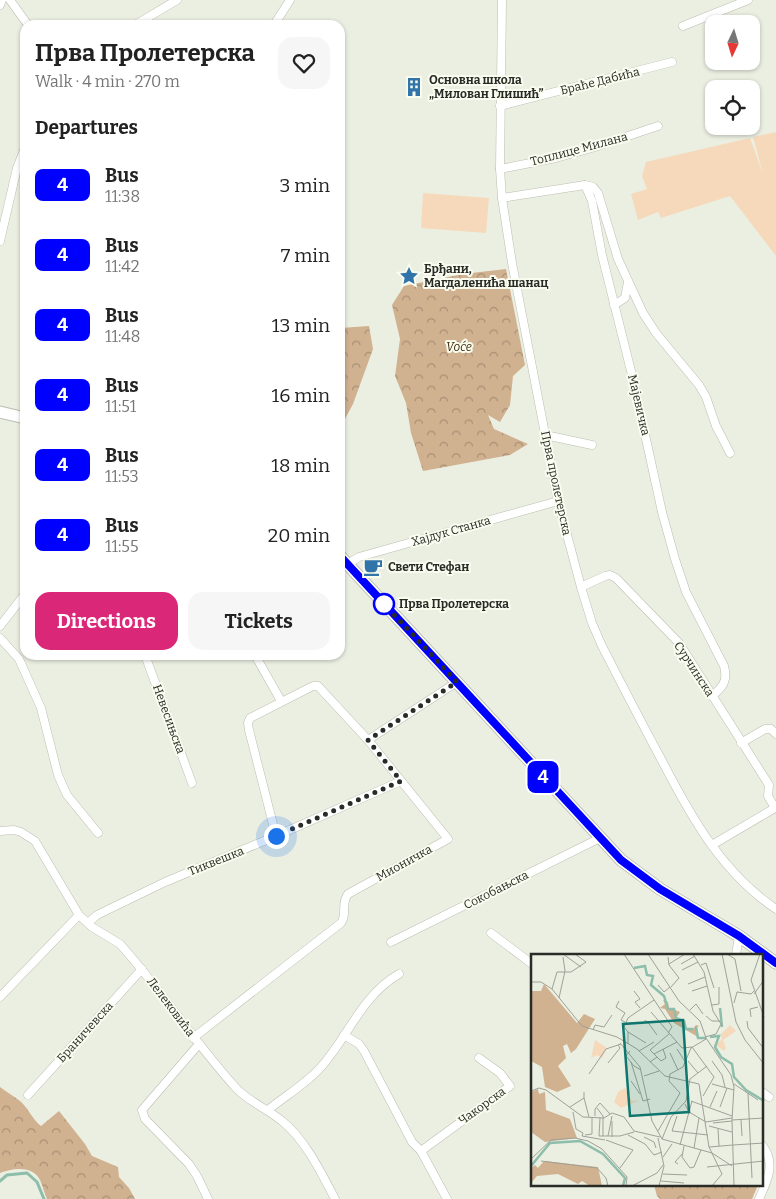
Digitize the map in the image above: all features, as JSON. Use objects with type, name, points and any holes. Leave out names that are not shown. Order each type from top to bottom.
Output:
[{"type":"street","points":[[0,5],[2,0]]},
{"type":"street","points":[[10,0],[24,20]]},
{"type":"street","points":[[143,20],[177,0]]},
{"type":"street","points":[[277,20],[290,0]]},
{"type":"street","name":"Прва пролетерска","points":[[502,0],[500,106],[502,198],[558,501],[581,587],[592,623],[602,646],[681,798],[712,845],[740,880],[762,900],[776,909]]},
{"type":"street","points":[[683,26],[748,0]]},
{"type":"street","name":"Браће Дабића","points":[[500,106],[672,62]]},
{"type":"street","name":"Топлице Милана","points":[[500,169],[580,151],[658,126]]},
{"type":"street","points":[[0,241],[20,172]]},
{"type":"street","points":[[502,198],[585,185],[593,187],[598,193],[609,231],[628,282],[643,313],[656,333],[702,391],[716,426],[730,453]]},
{"type":"street","name":"Мајевичка","points":[[585,185],[592,201],[614,305],[632,375],[662,512],[675,559],[686,592],[726,672],[725,683],[712,696]]},
{"type":"street","points":[[614,305],[625,298],[628,282]]},
{"type":"street","points":[[0,412],[20,417]]},
{"type":"street","points":[[545,435],[592,445]]},
{"type":"street","name":"Хајдук Станка","points":[[345,560],[558,501]]},
{"type":"street","points":[[345,562],[621,860],[640,875],[739,936],[764,954]]},
{"type":"street","name":"Сурчинска","points":[[581,587],[606,576],[610,575],[616,578],[679,643],[769,785],[768,796],[775,808],[712,845]]},
{"type":"street","points":[[0,626],[20,600]]},
{"type":"street","points":[[0,638],[19,659],[41,708],[58,775],[67,795],[98,833]]},
{"type":"street","name":"Невесињска","points":[[147,660],[192,783]]},
{"type":"street","points":[[258,660],[281,701],[250,718],[248,723],[276,836]]},
{"type":"street","points":[[368,740],[457,682]]},
{"type":"street","name":"Мионичка","points":[[208,1199],[193,1170],[145,1119],[142,1110],[196,1041],[341,922],[344,914],[343,904],[348,894],[448,839],[368,740],[318,686],[313,686],[281,701]]},
{"type":"street","points":[[741,743],[765,729],[771,729],[776,734]]},
{"type":"street","name":"Тиквешка","points":[[88,923],[97,915],[165,882],[401,781]]},
{"type":"street","name":"Лелековића","points":[[0,831],[14,830],[21,832],[34,841],[79,915],[120,944],[196,1041],[238,1089],[283,1121],[296,1134],[335,1199]]},
{"type":"street","name":"Сокобањска","points":[[392,942],[600,838]]},
{"type":"street","points":[[0,997],[79,915]]},
{"type":"street","points":[[491,933],[531,963]]},
{"type":"street","points":[[736,954],[739,936]]},
{"type":"street","points":[[764,954],[776,963]]},
{"type":"street","name":"Браничевска","points":[[28,1095],[142,970]]},
{"type":"street","points":[[268,1110],[311,1077],[322,1066],[379,988],[399,974]]},
{"type":"street","points":[[344,1035],[359,1044],[364,1051],[412,1142],[421,1151],[447,1199]]},
{"type":"street","name":"Чакорска","points":[[421,1151],[510,1086],[500,1073],[479,1058]]},
{"type":"street","points":[[764,1147],[770,1153],[771,1168],[764,1185]]},
{"type":"street","points":[[758,1199],[763,1186]]},
{"type":"shaded area","points":[[776,132],[776,256],[730,196],[661,218],[658,212],[638,220],[631,194],[647,189],[642,176],[646,162],[750,138],[763,174],[753,137]]},
{"type":"shaded area","points":[[423,193],[489,198],[486,233],[421,228]]},
{"type":"green space","name":"Voće","points":[[506,269],[525,365],[513,376],[510,405],[500,422],[488,415],[494,429],[528,444],[510,455],[423,471],[411,433],[406,403],[395,376],[400,339],[392,305],[404,286],[463,274]]},
{"type":"green space","points":[[369,326],[373,349],[353,404],[345,419],[345,328]]},
{"type":"green space","points":[[0,1087],[20,1101],[41,1126],[59,1111],[92,1156],[118,1167],[119,1177],[129,1188],[135,1199],[47,1199],[40,1180],[32,1172],[16,1169],[0,1173]]},
{"type":"green space","points":[[654,1186],[758,1186],[752,1199],[660,1199],[657,1196]]},
{"type":"waterway","points":[[0,1181],[7,1175],[27,1173],[37,1182],[44,1199]]},
{"type":"bus line","name":"4","points":[[345,563],[625,864],[660,889],[739,936],[776,963]]},
{"type":"place","name":"Основна школа „Милован Глишић”","points":[[414,87]]},
{"type":"place","name":"Брђани, Магдаленића шанац","points":[[409,276]]},
{"type":"place","name":"Свети Стефан","points":[[373,567]]},
{"type":"place","name":"Прва Пролетерска","points":[[384,604]]},
{"type":"route","points":[[276,836],[401,781],[368,740],[457,682],[384,604]]}]
